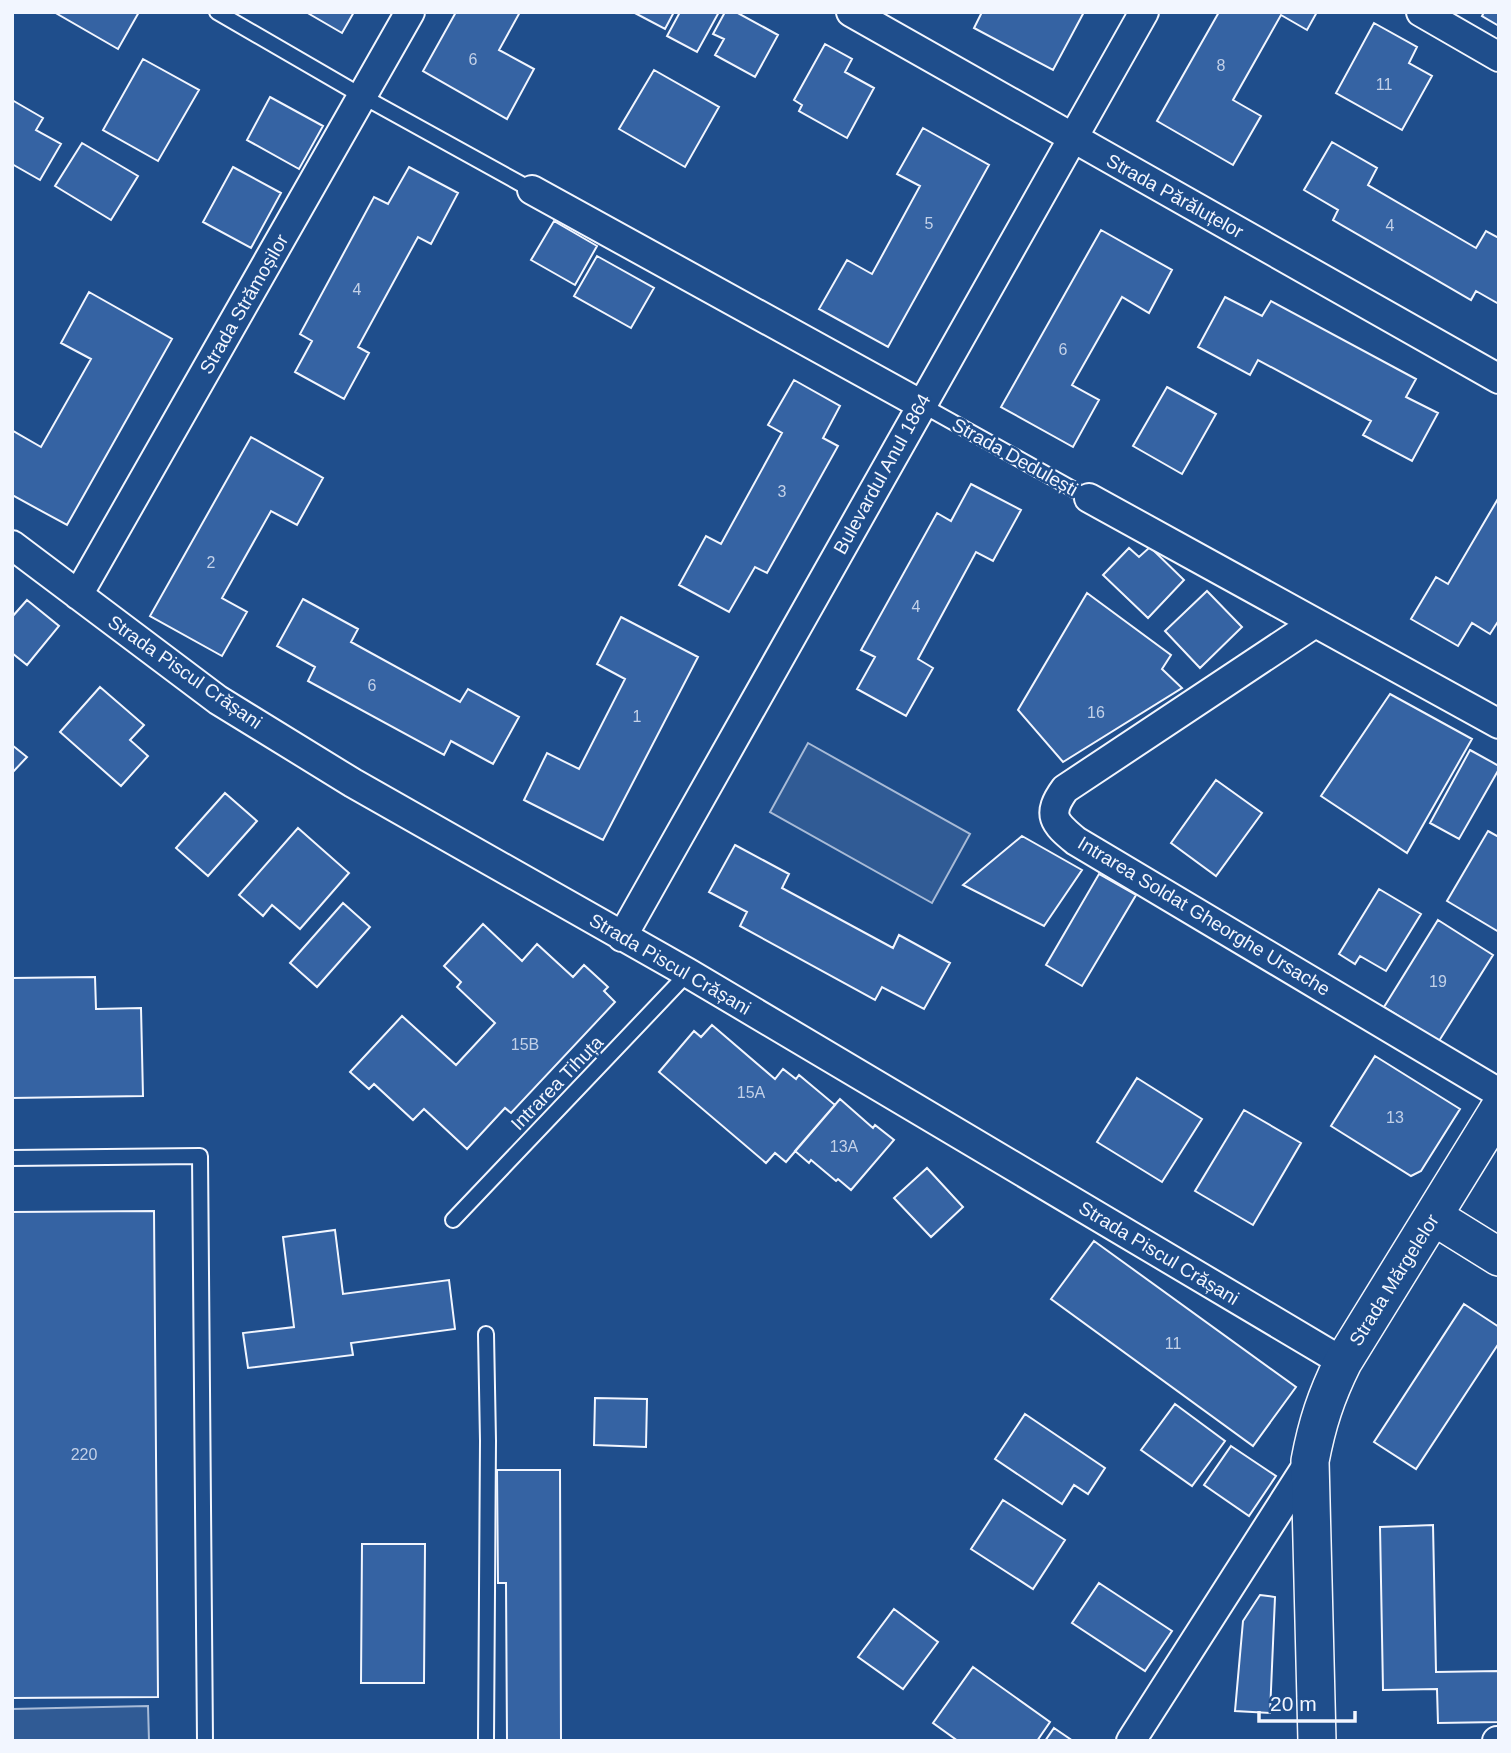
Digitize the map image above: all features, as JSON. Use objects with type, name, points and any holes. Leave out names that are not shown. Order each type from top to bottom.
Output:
[{"type":"street","name":"Strada Strămoșilor","points":[[78,595],[410,12]]},
{"type":"street","name":"Strada Părăluțelor","points":[[851,12],[1499,379]]},
{"type":"street","name":"Bulevardul Anul 1864","points":[[622,937],[1144,12]]},
{"type":"street","points":[[1422,12],[1499,57]]},
{"type":"street","name":"Strada Dedulești","points":[[532,190],[922,405]]},
{"type":"street","name":"Strada Dedulești","points":[[1089,498],[1315,623],[1497,719]]},
{"type":"street","name":"Strada Piscul Crășani","points":[[12,545],[218,700],[365,790],[688,973],[1343,1363]]},
{"type":"street","name":"Intrarea Soldat Gheorghe Ursache","points":[[1315,623],[1065,789],[1055,802],[1054,814],[1058,826],[1076,841],[1499,1093]]},
{"type":"street","name":"Strada Mărgelelor","points":[[1317,1741],[1310,1461],[1317,1424],[1326,1396],[1343,1363],[1499,1109]]},
{"type":"street","points":[[1433,1216],[1499,1257]]},
{"type":"street","name":"Strada Mărgelelor","points":[[1131,1741],[1310,1461]]},
{"type":"lane","points":[[216,12],[532,190]]},
{"type":"lane","name":"Strada Dedulești","points":[[922,405],[1089,498]]},
{"type":"lane","name":"Intrarea Tihuța","points":[[453,1220],[688,973]]},
{"type":"lane","points":[[12,1158],[200,1156],[205,1741]]},
{"type":"lane","points":[[486,1334],[486,1741]]},
{"type":"shaded area","points":[[808,743],[970,834],[932,903],[770,812]]},
{"type":"shaded area","points":[[148,1706],[149,1741],[12,1741],[12,1709]]},
{"type":"building","points":[[54,12],[139,12],[118,49]]},
{"type":"building","points":[[306,12],[354,12],[342,33]]},
{"type":"building","points":[[456,12],[520,12],[499,50],[534,69],[507,119],[423,71]]},
{"type":"building","points":[[633,12],[674,12],[665,29]]},
{"type":"building","points":[[680,12],[719,12],[697,52],[667,36]]},
{"type":"building","points":[[725,12],[736,12],[778,35],[755,77],[715,55],[724,39],[713,34]]},
{"type":"building","points":[[982,12],[1084,12],[1053,70],[974,28]]},
{"type":"building","points":[[1219,12],[1317,12],[1307,30],[1281,15],[1233,100],[1261,116],[1233,165],[1157,121]]},
{"type":"building","points":[[1484,12],[1499,12],[1499,26],[1482,16]]},
{"type":"building","points":[[1374,23],[1417,47],[1409,63],[1432,76],[1402,130],[1336,93]]},
{"type":"building","points":[[825,44],[852,59],[845,72],[874,88],[847,138],[799,111],[802,105],[794,100]]},
{"type":"building","points":[[143,59],[199,90],[158,161],[103,130]]},
{"type":"building","points":[[654,70],[719,107],[685,167],[619,129]]},
{"type":"building","points":[[270,97],[323,126],[299,169],[247,140]]},
{"type":"building","points":[[12,100],[43,118],[36,130],[61,144],[40,180],[12,164]]},
{"type":"building","points":[[923,128],[989,165],[888,347],[819,309],[847,260],[872,274],[920,186],[897,174]]},
{"type":"building","points":[[1332,142],[1377,168],[1368,185],[1476,248],[1486,231],[1499,238],[1499,304],[1476,291],[1471,300],[1333,220],[1338,210],[1304,190]]},
{"type":"building","points":[[82,143],[138,176],[111,220],[55,186]]},
{"type":"building","points":[[233,167],[281,193],[251,248],[203,222]]},
{"type":"building","points":[[409,167],[458,193],[431,244],[418,237],[358,347],[369,353],[344,399],[295,372],[312,341],[300,334],[374,197],[388,204]]},
{"type":"building","points":[[554,221],[597,246],[575,285],[531,260]]},
{"type":"building","points":[[1101,230],[1172,270],[1149,313],[1122,297],[1072,385],[1099,400],[1073,447],[1001,407]]},
{"type":"building","points":[[597,256],[654,288],[631,328],[574,296]]},
{"type":"building","points":[[89,292],[172,339],[67,525],[12,495],[12,433],[13,431],[41,447],[91,359],[61,343]]},
{"type":"building","points":[[1225,297],[1262,316],[1271,301],[1416,379],[1406,397],[1438,413],[1412,461],[1363,435],[1371,421],[1258,360],[1250,375],[1198,347]]},
{"type":"building","points":[[794,380],[840,406],[823,438],[838,446],[767,573],[755,567],[729,612],[679,585],[706,536],[721,544],[782,433],[768,425]]},
{"type":"building","points":[[1167,387],[1216,414],[1182,474],[1133,446]]},
{"type":"building","points":[[251,437],[323,478],[297,525],[271,511],[222,598],[247,612],[222,656],[150,616]]},
{"type":"building","points":[[971,484],[1021,510],[993,561],[976,552],[918,659],[933,668],[906,716],[857,689],[875,657],[861,650],[937,513],[951,521]]},
{"type":"building","points":[[1499,497],[1499,620],[1490,634],[1472,623],[1458,646],[1411,619],[1436,577],[1448,584]]},
{"type":"building","points":[[1150,547],[1184,580],[1148,618],[1103,575],[1129,548],[1139,557]]},
{"type":"building","points":[[1207,591],[1242,627],[1200,668],[1165,631]]},
{"type":"building","points":[[1087,593],[1171,655],[1162,669],[1182,688],[1063,762],[1018,710]]},
{"type":"building","points":[[303,599],[358,629],[351,642],[460,702],[468,689],[519,717],[493,764],[451,741],[444,755],[308,681],[315,667],[277,646]]},
{"type":"building","points":[[27,600],[59,626],[27,665],[12,653],[12,617]]},
{"type":"building","points":[[621,617],[698,657],[603,840],[524,800],[547,753],[579,769],[625,679],[597,664]]},
{"type":"building","points":[[100,687],[144,725],[130,740],[148,756],[121,786],[60,732]]},
{"type":"building","points":[[1390,694],[1472,739],[1407,853],[1321,796]]},
{"type":"building","points":[[12,745],[27,757],[12,773]]},
{"type":"building","points":[[1470,750],[1499,766],[1499,769],[1459,839],[1430,823]]},
{"type":"building","points":[[1216,780],[1262,813],[1216,876],[1171,843]]},
{"type":"building","points":[[225,793],[257,821],[208,876],[176,848]]},
{"type":"building","points":[[298,828],[349,873],[300,929],[272,905],[263,916],[239,895]]},
{"type":"building","points":[[1488,831],[1499,837],[1499,932],[1447,901]]},
{"type":"building","points":[[1022,836],[1082,870],[1044,926],[963,885]]},
{"type":"building","points":[[735,845],[789,874],[782,888],[893,948],[899,935],[950,963],[924,1009],[882,987],[875,1000],[740,926],[747,912],[709,892]]},
{"type":"building","points":[[1099,874],[1136,895],[1082,986],[1046,965]]},
{"type":"building","points":[[1379,889],[1421,914],[1386,971],[1360,956],[1355,964],[1339,954]]},
{"type":"building","points":[[343,903],[370,927],[317,987],[290,963]]},
{"type":"building","points":[[1438,920],[1493,955],[1439,1041],[1384,1007]]},
{"type":"building","points":[[483,924],[522,961],[537,944],[573,977],[584,965],[608,987],[604,991],[615,1002],[511,1113],[505,1108],[467,1149],[424,1109],[413,1120],[374,1084],[369,1089],[350,1072],[402,1016],[456,1065],[495,1023],[457,987],[461,982],[444,966]]},
{"type":"building","points":[[95,977],[96,1009],[141,1008],[143,1096],[12,1098],[12,978]]},
{"type":"building","points":[[712,1025],[775,1079],[783,1069],[796,1079],[799,1075],[835,1105],[786,1162],[775,1153],[766,1163],[659,1072],[694,1031],[701,1037]]},
{"type":"building","points":[[1375,1056],[1460,1109],[1421,1171],[1411,1176],[1331,1126]]},
{"type":"building","points":[[1137,1078],[1202,1119],[1162,1182],[1097,1142]]},
{"type":"building","points":[[840,1099],[873,1128],[875,1125],[894,1140],[851,1190],[795,1151]]},
{"type":"building","points":[[1244,1110],[1301,1143],[1253,1225],[1195,1191]]},
{"type":"building","points":[[927,1168],[963,1207],[931,1237],[894,1198]]},
{"type":"building","points":[[154,1211],[158,1697],[12,1698],[12,1212]]},
{"type":"building","points":[[335,1230],[343,1294],[449,1280],[455,1329],[351,1343],[353,1355],[248,1368],[243,1333],[294,1327],[283,1237]]},
{"type":"building","points":[[1094,1241],[1296,1387],[1253,1446],[1051,1299]]},
{"type":"building","points":[[1464,1304],[1499,1327],[1499,1343],[1416,1469],[1374,1442]]},
{"type":"building","points":[[595,1398],[647,1399],[646,1447],[594,1445]]},
{"type":"building","points":[[1175,1404],[1225,1441],[1192,1486],[1141,1450]]},
{"type":"building","points":[[1025,1414],[1105,1468],[1088,1494],[1074,1485],[1062,1504],[995,1459]]},
{"type":"building","points":[[1231,1446],[1276,1476],[1249,1516],[1204,1485]]},
{"type":"building","points":[[497,1470],[560,1470],[561,1741],[507,1741],[506,1583],[498,1583]]},
{"type":"building","points":[[1003,1500],[1065,1540],[1033,1589],[971,1549]]},
{"type":"building","points":[[1433,1525],[1436,1672],[1499,1671],[1499,1722],[1438,1723],[1437,1689],[1383,1690],[1380,1527]]},
{"type":"building","points":[[362,1544],[425,1544],[424,1683],[361,1683]]},
{"type":"building","points":[[1099,1583],[1172,1631],[1145,1671],[1072,1623]]},
{"type":"building","points":[[1260,1595],[1275,1597],[1270,1713],[1235,1711],[1243,1621]]},
{"type":"building","points":[[894,1609],[938,1642],[903,1689],[858,1657]]},
{"type":"building","points":[[973,1667],[1050,1722],[1037,1741],[958,1741],[933,1723]]},
{"type":"building","points":[[1054,1728],[1073,1741],[1045,1741]]}]
